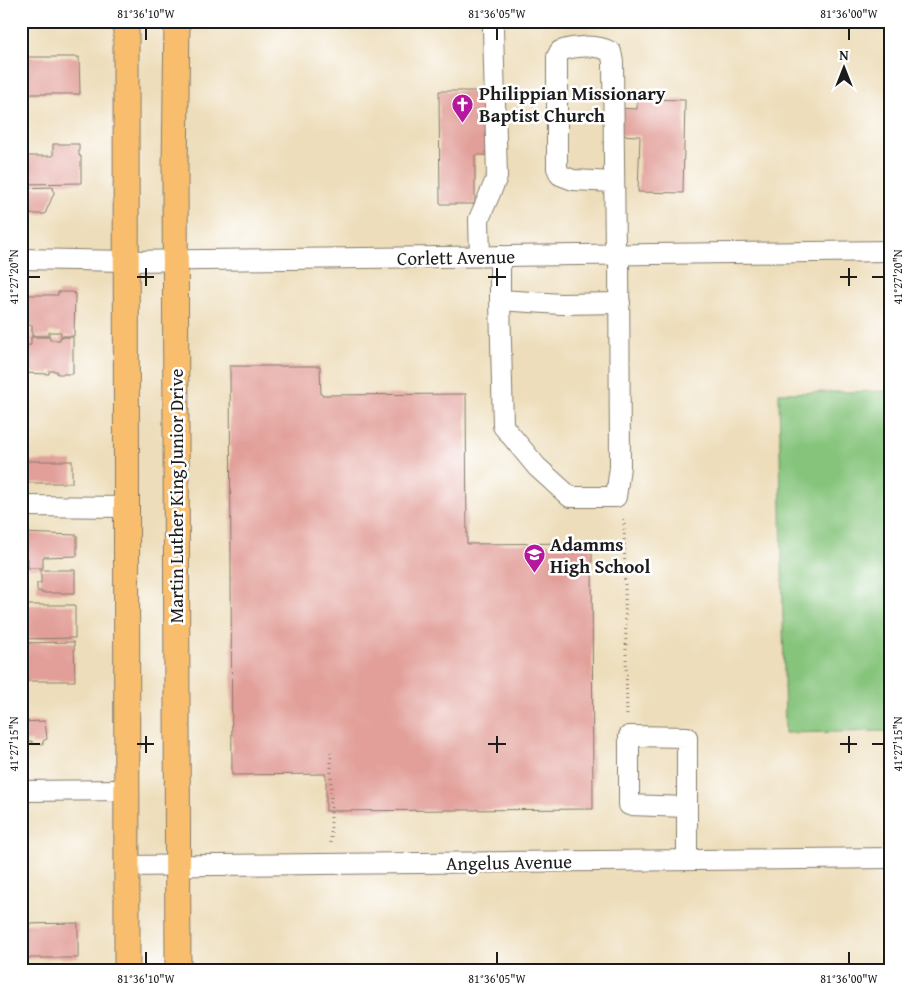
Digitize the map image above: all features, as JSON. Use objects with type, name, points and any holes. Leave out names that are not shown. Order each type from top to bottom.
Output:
[{"type":"main road","points":[[126,21],[127,971]]},
{"type":"main road","name":"Martin Luther King Junior Drive","points":[[176,21],[175,260],[178,971]]},
{"type":"street","points":[[480,256],[479,219],[497,177],[493,28]]},
{"type":"street","points":[[500,256],[503,426],[537,467],[570,497],[616,497],[620,467],[620,303],[614,182],[613,62],[611,52],[602,47],[568,48],[560,51],[557,57],[557,168],[560,175],[573,180],[614,182]]},
{"type":"street","name":"Corlett Avenue","points":[[21,259],[127,261],[891,251]]},
{"type":"street","points":[[500,300],[561,304],[620,303]]},
{"type":"street","points":[[21,506],[127,507]]},
{"type":"street","points":[[688,807],[629,805],[629,736],[688,737],[688,807],[688,860]]},
{"type":"street","points":[[21,791],[127,790]]},
{"type":"street","name":"Angelus Avenue","points":[[127,866],[891,858]]},
{"type":"path","points":[[624,519],[627,718]]},
{"type":"path","points":[[331,752],[331,844]]},
{"type":"green space","points":[[891,391],[891,731],[785,733],[779,393]]},
{"type":"building","points":[[21,57],[79,57],[80,94],[21,94]]},
{"type":"building","name":"Philippian Missionary Baptist Church","points":[[439,91],[486,91],[486,155],[475,155],[475,204],[440,204]]},
{"type":"building","points":[[637,99],[685,100],[683,193],[638,192],[640,136],[615,135],[616,108],[637,109]]},
{"type":"building","points":[[53,144],[79,144],[81,183],[23,184],[21,182],[22,156],[53,156]]},
{"type":"building","points":[[53,187],[54,193],[45,214],[21,214],[21,188]]},
{"type":"building","points":[[58,292],[73,292],[75,294],[74,336],[61,336],[61,332],[49,332],[49,336],[32,336],[32,325],[21,325],[21,295],[58,295]]},
{"type":"building","points":[[31,337],[50,337],[50,340],[60,340],[60,337],[73,337],[73,374],[57,374],[57,371],[49,371],[49,374],[21,373],[21,346],[31,345]]},
{"type":"building","points":[[230,366],[320,366],[321,395],[466,394],[467,544],[592,543],[593,809],[326,811],[326,774],[232,775]]},
{"type":"building","points":[[21,461],[72,461],[72,483],[21,483]]},
{"type":"building","points":[[21,533],[77,535],[77,556],[43,557],[43,568],[28,568],[28,558],[21,558]]},
{"type":"building","points":[[41,570],[75,570],[75,593],[41,593],[41,591],[37,591],[37,583],[41,583]]},
{"type":"building","points":[[21,605],[75,605],[75,638],[21,639]]},
{"type":"building","points":[[74,642],[75,681],[24,681],[24,674],[21,674],[21,643]]},
{"type":"building","points":[[45,721],[47,739],[43,741],[43,744],[32,744],[32,741],[21,742],[21,722]]},
{"type":"building","points":[[78,923],[78,958],[21,958],[21,924]]},
{"type":"place","name":"Philippian Missionary Baptist Church","points":[[463,123]]},
{"type":"place","name":"Adamms High School","points":[[534,574]]}]
